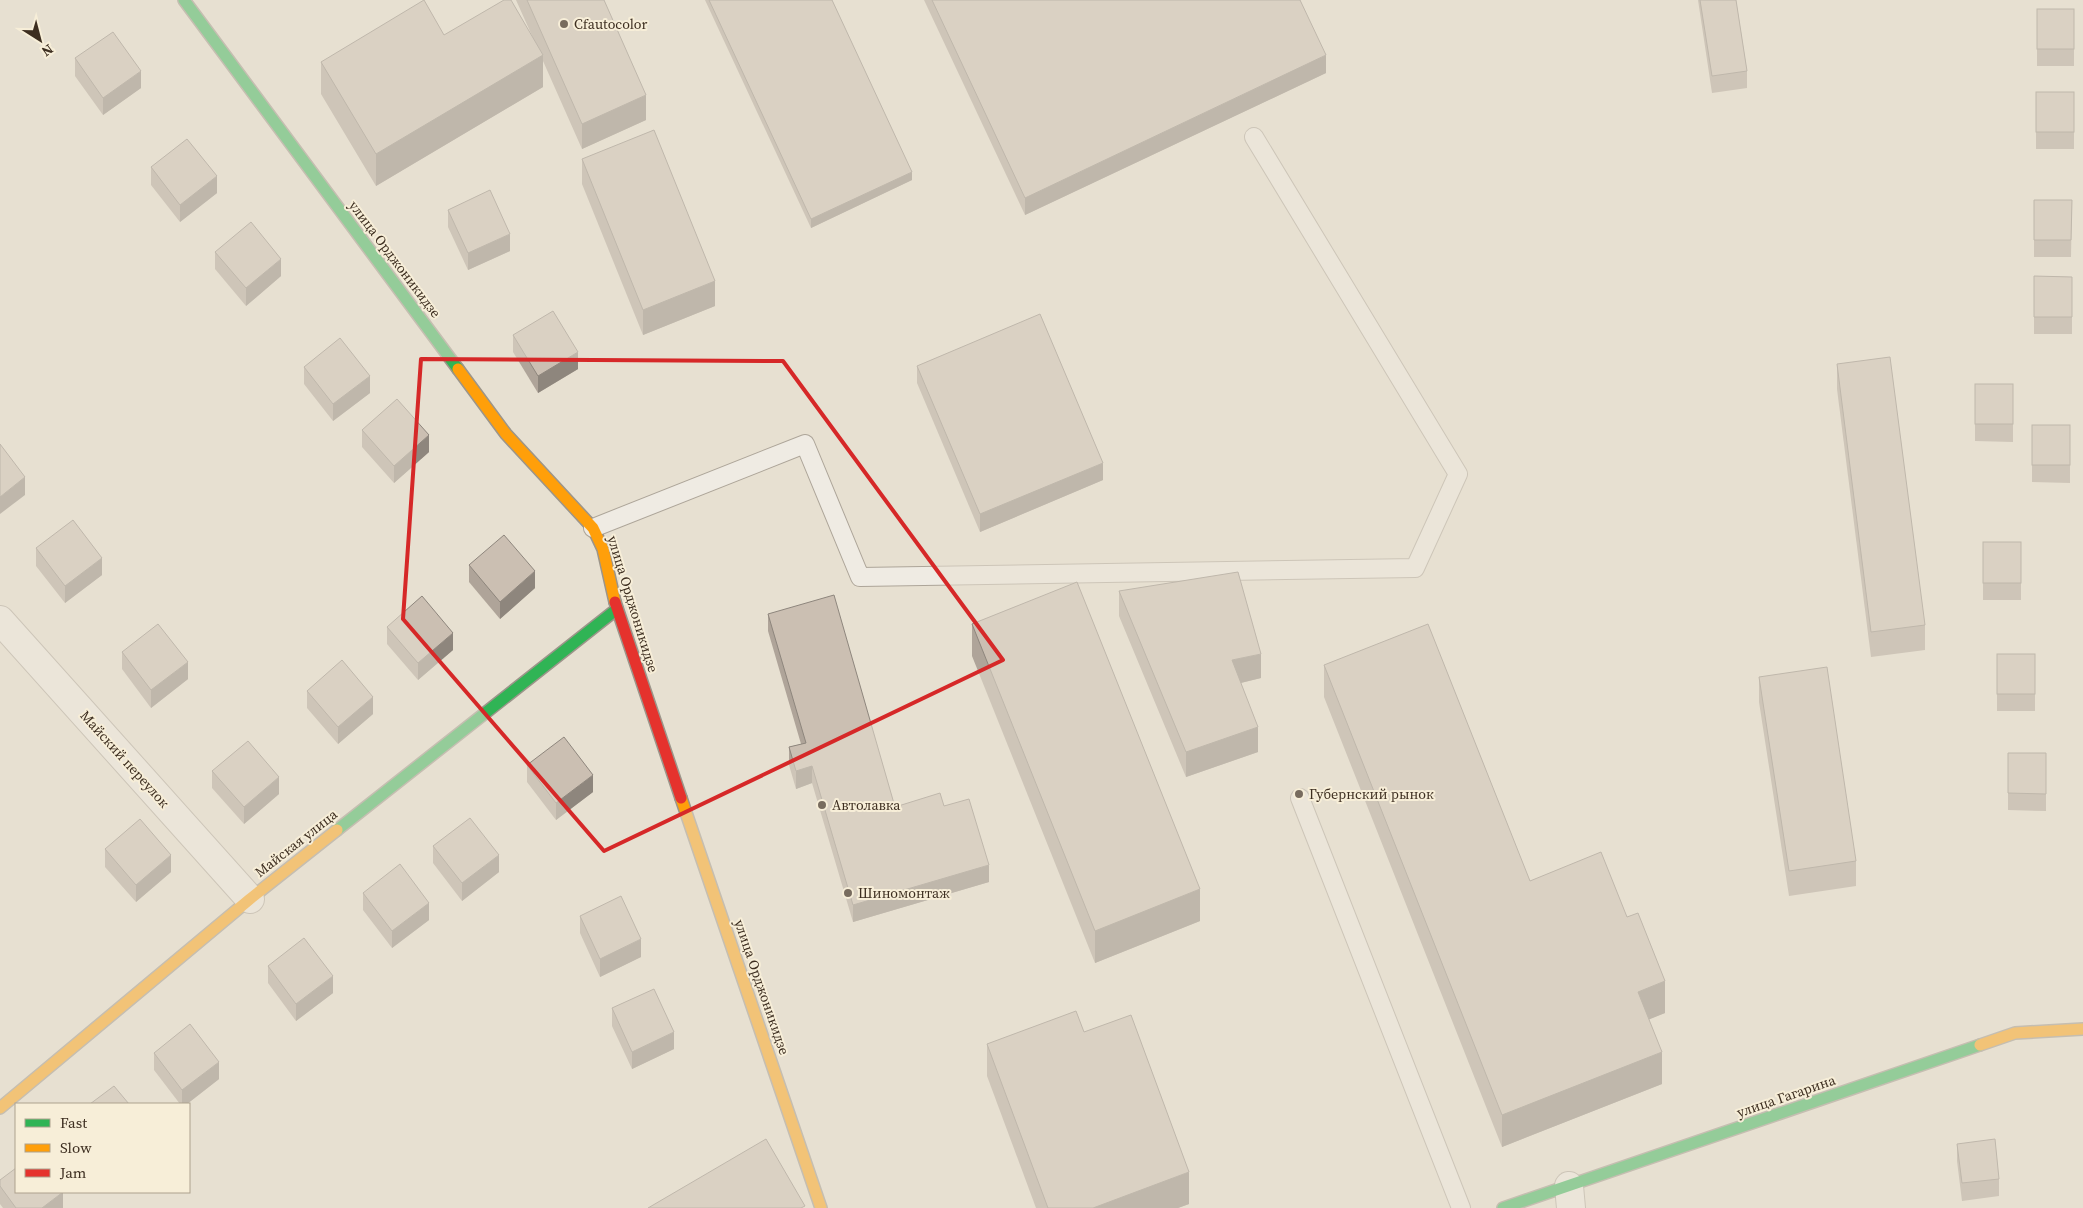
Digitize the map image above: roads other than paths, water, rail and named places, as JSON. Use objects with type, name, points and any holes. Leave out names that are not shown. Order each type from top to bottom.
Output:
[{"type":"street","name":"улица Орджоникидзе","points":[[184,0],[506,434],[593,528],[604,549],[617,609],[821,1208]]},
{"type":"street","name":"Майская улица","points":[[0,1108],[250,899],[617,609]]},
{"type":"street","name":"Майский переулок","points":[[0,620],[250,899]]},
{"type":"street","name":"улица Гагарина","points":[[1503,1208],[1570,1197],[2014,1033],[2083,1029]]},
{"type":"lane","points":[[593,528],[805,444],[860,576],[1415,568],[1458,474],[1254,137]]},
{"type":"lane","points":[[1300,798],[1461,1208]]},
{"type":"place","name":"Cfautocolor","points":[[564,24]]},
{"type":"place","name":"Губернский рынок","points":[[1299,794]]},
{"type":"place","name":"Автолавка","points":[[822,805]]},
{"type":"place","name":"Шиномонтаж","points":[[848,893]]}]
